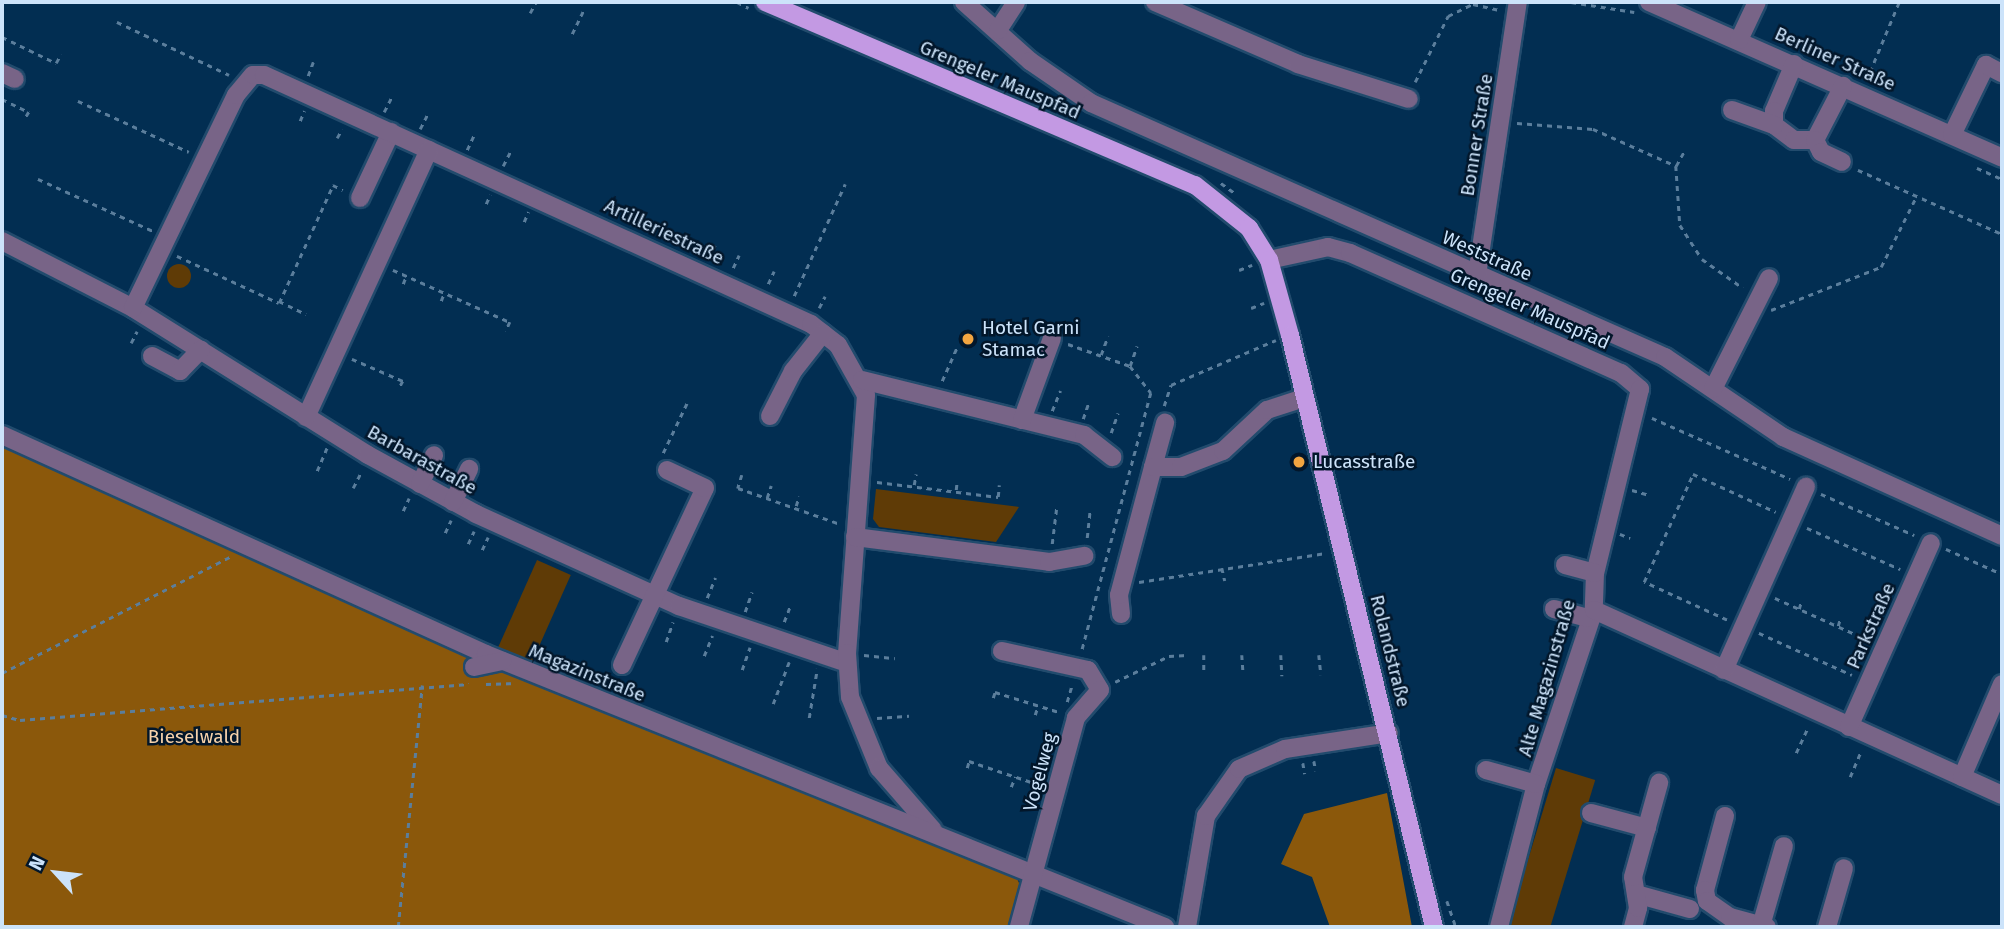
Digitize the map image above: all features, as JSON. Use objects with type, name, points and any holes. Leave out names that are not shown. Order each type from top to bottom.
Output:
[{"type":"main road","name":"Grengeler Mauspfad","points":[[761,6],[1219,198]]},
{"type":"main road","name":"Rolandstraße","points":[[1219,198],[1249,228],[1282,339],[1305,398],[1436,923]]},
{"type":"street","name":"Weststraße","points":[[964,2],[1060,86],[1091,103],[1665,357],[1783,437],[2002,536]]},
{"type":"street","points":[[998,30],[1016,2]]},
{"type":"street","points":[[1155,2],[1298,64],[1409,99]]},
{"type":"street","name":"Berliner Straße","points":[[1649,2],[1861,93],[2002,158]]},
{"type":"street","points":[[1739,40],[1757,2]]},
{"type":"street","name":"Bonner Straße","points":[[1477,275],[1500,122],[1512,7]]},
{"type":"street","points":[[1774,124],[1794,64]]},
{"type":"street","points":[[1952,135],[1986,65],[2002,73]]},
{"type":"street","name":"Artilleriestraße","points":[[244,83],[253,75],[275,78],[787,312],[823,333],[862,380]]},
{"type":"street","points":[[133,308],[244,83]]},
{"type":"street","points":[[1815,140],[1843,86]]},
{"type":"street","points":[[1732,110],[1774,124],[1794,140],[1815,140]]},
{"type":"street","points":[[360,198],[391,132]]},
{"type":"street","points":[[1815,140],[1821,152],[1842,162]]},
{"type":"street","points":[[306,417],[429,150]]},
{"type":"street","name":"Barbarastraße","points":[[2,240],[133,308],[334,434],[453,502],[679,606],[794,648],[847,658]]},
{"type":"street","name":"Grengeler Mauspfad","points":[[1262,265],[1328,247],[1350,253],[1621,373],[1633,380],[1641,399]]},
{"type":"street","points":[[1713,389],[1769,278]]},
{"type":"street","points":[[770,415],[793,370],[823,333]]},
{"type":"street","points":[[1022,420],[1052,338]]},
{"type":"street","points":[[152,356],[180,370],[201,349]]},
{"type":"street","points":[[933,830],[880,768],[856,720],[847,658],[861,480],[862,380],[933,400],[1084,435],[1108,453]]},
{"type":"street","points":[[1158,468],[1223,452],[1267,410],[1305,398]]},
{"type":"street","name":"Alte Magazinstraße","points":[[1499,927],[1536,784],[1591,614],[1595,573],[1641,399]]},
{"type":"street","points":[[1121,614],[1122,580],[1158,468],[1165,424]]},
{"type":"street","name":"Magazinstraße","points":[[2,435],[502,661],[933,830],[1165,927]]},
{"type":"street","points":[[420,484],[434,455]]},
{"type":"street","points":[[453,502],[469,469]]},
{"type":"street","points":[[622,664],[705,488],[667,470]]},
{"type":"street","points":[[1724,670],[1806,487]]},
{"type":"street","points":[[855,533],[1049,562],[1084,556]]},
{"type":"street","name":"Parkstraße","points":[[1849,727],[1931,543]]},
{"type":"street","points":[[1565,565],[1595,573]]},
{"type":"street","points":[[1554,609],[1591,614],[1724,670],[2002,795]]},
{"type":"street","points":[[1002,651],[1088,670],[1100,690]]},
{"type":"street","points":[[474,667],[502,661]]},
{"type":"street","points":[[1962,777],[2002,684]]},
{"type":"street","name":"Vogelweg","points":[[1019,927],[1076,718],[1100,690]]},
{"type":"street","points":[[1187,927],[1206,816],[1239,769],[1285,749],[1389,733]]},
{"type":"street","points":[[1486,770],[1536,784]]},
{"type":"street","points":[[1633,927],[1636,894],[1633,877],[1659,783]]},
{"type":"street","points":[[1591,813],[1647,828]]},
{"type":"street","points":[[1725,816],[1705,890],[1707,901],[1764,926],[1784,846]]},
{"type":"street","points":[[1827,927],[1843,868]]},
{"type":"street","points":[[1636,894],[1690,909]]},
{"type":"path","points":[[530,13],[536,2]]},
{"type":"path","points":[[737,2],[761,6]]},
{"type":"path","points":[[1861,93],[1899,2]]},
{"type":"path","points":[[1409,99],[1431,39],[1448,16],[1473,4],[1512,7]]},
{"type":"path","points":[[572,34],[584,9]]},
{"type":"path","points":[[117,22],[244,83]]},
{"type":"path","points":[[2,37],[56,63],[61,54]]},
{"type":"path","points":[[26,49],[29,42]]},
{"type":"path","points":[[2,99],[29,112],[26,117]]},
{"type":"path","points":[[78,101],[206,160]]},
{"type":"path","points":[[1500,122],[1593,129],[1676,166]]},
{"type":"path","points":[[1685,150],[1676,166],[1674,205],[1689,241],[1719,274],[1760,298]]},
{"type":"path","points":[[1842,162],[2002,234]]},
{"type":"path","points":[[1209,176],[1245,204]]},
{"type":"path","points":[[38,179],[227,279],[306,314]]},
{"type":"path","points":[[787,312],[845,184]]},
{"type":"path","points":[[279,301],[333,185],[360,198]]},
{"type":"path","points":[[1751,317],[1881,267],[1916,197]]},
{"type":"path","points":[[324,205],[329,207]]},
{"type":"path","points":[[306,243],[311,245]]},
{"type":"path","points":[[1250,253],[1262,265]]},
{"type":"path","points":[[377,262],[510,323],[506,331]]},
{"type":"path","points":[[1239,270],[1262,265]]},
{"type":"path","points":[[403,284],[406,276]]},
{"type":"path","points":[[225,285],[227,279]]},
{"type":"path","points":[[289,281],[293,283]]},
{"type":"path","points":[[1266,291],[1272,313]]},
{"type":"path","points":[[441,301],[444,293]]},
{"type":"path","points":[[262,302],[265,296]]},
{"type":"path","points":[[1251,308],[1269,301]]},
{"type":"path","points":[[1101,355],[1108,336]]},
{"type":"path","points":[[993,698],[995,692],[1063,714],[1151,393],[1130,366],[1052,338]]},
{"type":"path","points":[[1165,424],[1167,390],[1215,364],[1282,339]]},
{"type":"path","points":[[1130,366],[1138,346]]},
{"type":"path","points":[[933,400],[957,348]]},
{"type":"path","points":[[336,351],[403,382],[399,390]]},
{"type":"path","points":[[1215,364],[1217,370]]},
{"type":"path","points":[[362,372],[365,365]]},
{"type":"path","points":[[1185,378],[1187,384]]},
{"type":"path","points":[[667,470],[658,465],[687,402]]},
{"type":"path","points":[[1108,453],[1118,413]]},
{"type":"path","points":[[317,471],[334,434]]},
{"type":"path","points":[[1722,456],[1725,451]]},
{"type":"path","points":[[1762,474],[1764,468]]},
{"type":"path","points":[[914,486],[916,474]]},
{"type":"path","points":[[1869,682],[1644,582],[1693,474],[1916,577]]},
{"type":"path","points":[[743,475],[738,488],[855,533]]},
{"type":"path","points":[[861,480],[998,497],[999,485]]},
{"type":"path","points":[[956,492],[957,480]]},
{"type":"path","points":[[767,498],[771,486]]},
{"type":"path","points":[[795,508],[799,496]]},
{"type":"path","points":[[1841,510],[1844,504]]},
{"type":"path","points":[[1049,562],[1057,506]]},
{"type":"path","points":[[1084,556],[1090,510]]},
{"type":"path","points":[[1881,528],[1884,522]]},
{"type":"path","points":[[1122,580],[1262,566],[1333,552],[1330,541]]},
{"type":"path","points":[[2,673],[250,546]]},
{"type":"path","points":[[1963,564],[1965,558]]},
{"type":"path","points":[[1298,559],[1299,565]]},
{"type":"path","points":[[1262,566],[1263,573]]},
{"type":"path","points":[[1222,568],[1225,581]]},
{"type":"path","points":[[1177,573],[1178,580]]},
{"type":"path","points":[[1760,590],[1884,647]]},
{"type":"path","points":[[1799,608],[1801,602]]},
{"type":"path","points":[[666,642],[679,606]]},
{"type":"path","points":[[1838,626],[1840,619]]},
{"type":"path","points":[[704,656],[718,620]]},
{"type":"path","points":[[741,670],[755,634]]},
{"type":"path","points":[[773,704],[794,648]]},
{"type":"path","points":[[809,718],[821,654]]},
{"type":"path","points":[[1100,690],[1169,656],[1187,655]]},
{"type":"path","points":[[1204,655],[1204,671]]},
{"type":"path","points":[[1242,655],[1243,670]]},
{"type":"path","points":[[1281,655],[1282,676]]},
{"type":"path","points":[[1319,655],[1321,675]]},
{"type":"path","points":[[847,658],[895,658]]},
{"type":"path","points":[[2,715],[20,720],[422,685],[514,683]]},
{"type":"path","points":[[398,927],[422,685]]},
{"type":"path","points":[[1035,715],[1038,706]]},
{"type":"path","points":[[1797,753],[1815,712]]},
{"type":"path","points":[[856,720],[909,716]]},
{"type":"path","points":[[1850,777],[1868,736]]},
{"type":"path","points":[[967,768],[969,761],[1057,790]]},
{"type":"path","points":[[1012,787],[1015,777]]},
{"type":"path","points":[[1444,892],[1456,927]]},
{"type":"shaded area","points":[[179,264],[188,267],[191,276],[188,285],[179,288],[170,285],[167,276],[170,267]]},
{"type":"shaded area","points":[[876,489],[1019,507],[996,542],[879,527],[873,519]]},
{"type":"shaded area","points":[[537,560],[571,575],[530,667],[496,652]]},
{"type":"shaded area","points":[[1556,768],[1595,780],[1550,927],[1508,926]]},
{"type":"green space","name":"Bieselwald","points":[[2,445],[642,726],[1016,876],[1022,890],[1011,927],[2,927]]},
{"type":"green space","points":[[1387,793],[1412,927],[1330,927],[1312,877],[1281,864],[1304,814]]},
{"type":"place","name":"Hotel Garni Stamac","points":[[968,339]]},
{"type":"place","name":"Lucasstraße","points":[[1299,462]]}]
